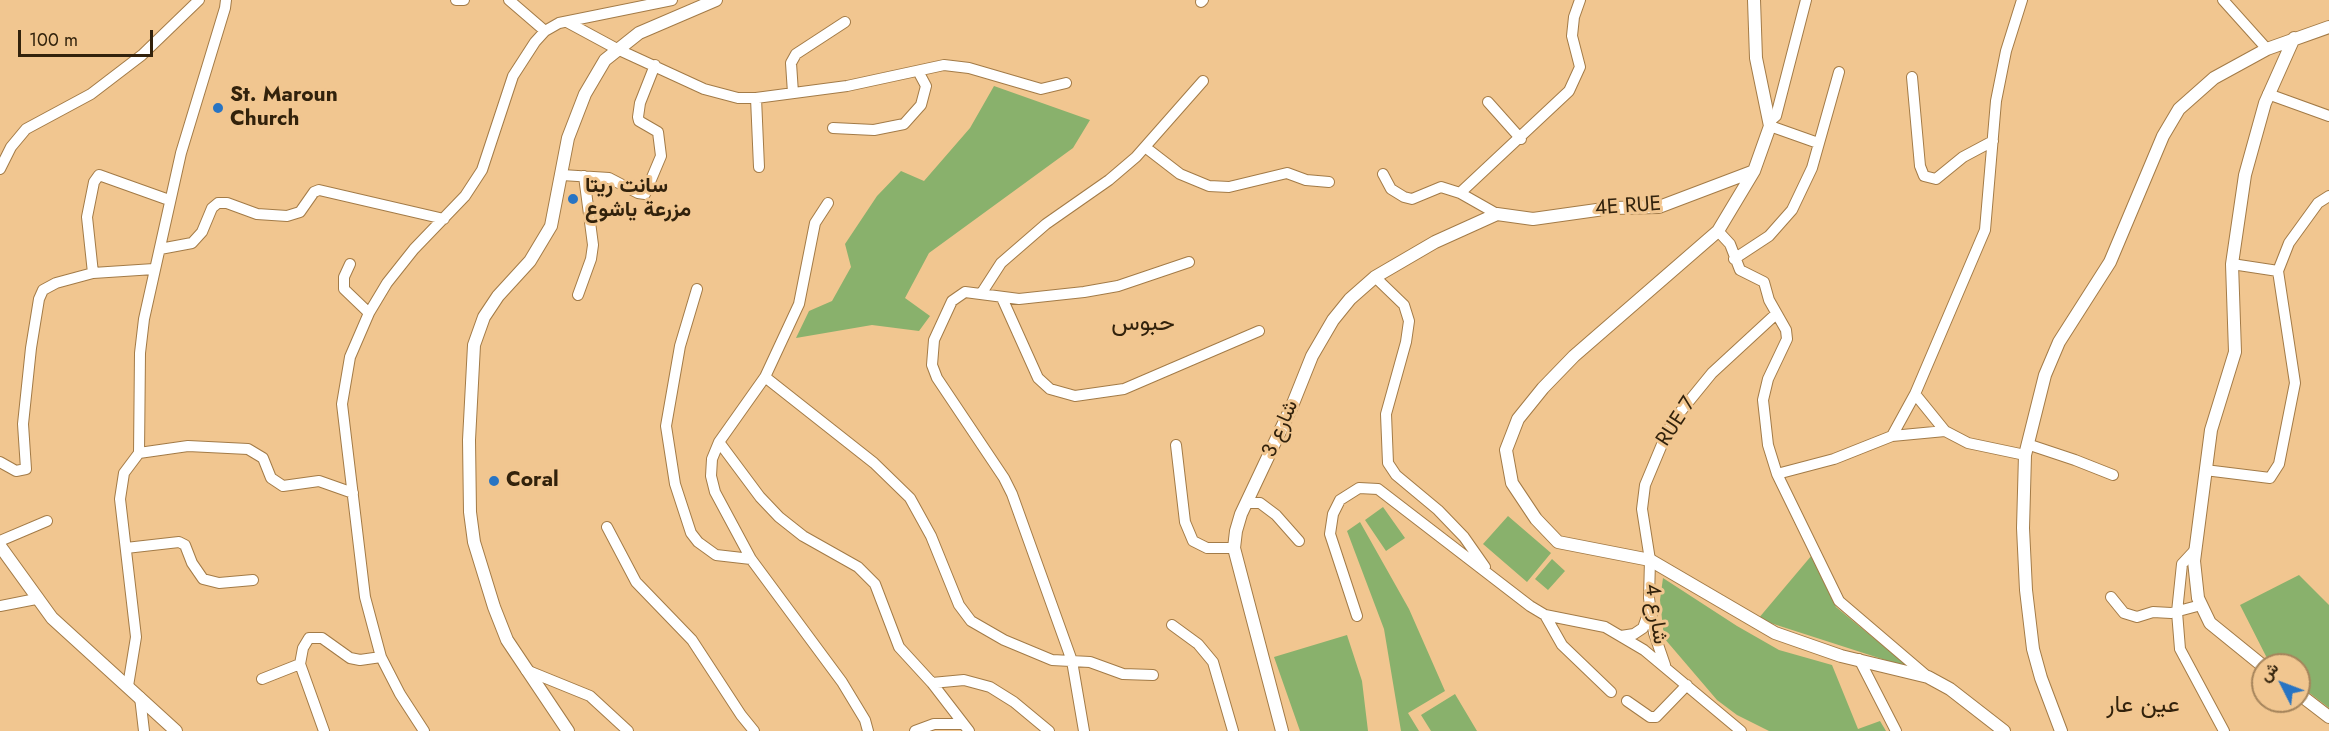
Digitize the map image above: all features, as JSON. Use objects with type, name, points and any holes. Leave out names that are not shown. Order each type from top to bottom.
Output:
[{"type":"street","points":[[0,169],[11,147],[26,129],[91,94],[142,55],[199,0]]},
{"type":"street","points":[[139,453],[140,353],[154,269],[169,200],[226,0]]},
{"type":"street","points":[[456,0],[464,0]]},
{"type":"street","points":[[509,0],[545,31]]},
{"type":"street","points":[[424,731],[400,694],[381,657],[365,597],[342,404],[346,372],[369,313],[414,249],[465,196],[482,170],[513,76],[525,54],[545,31],[567,22],[672,0]]},
{"type":"street","points":[[568,731],[526,670],[503,629],[474,542],[470,512],[471,380],[477,330],[498,296],[540,247],[551,226],[568,138],[585,94],[600,68],[617,49],[639,33],[716,0]]},
{"type":"street","points":[[1460,193],[1521,139],[1569,91],[1580,67],[1572,36],[1574,17],[1580,0]]},
{"type":"street","points":[[1754,0],[1756,58],[1769,124]]},
{"type":"street","points":[[1806,0],[1776,116],[1769,124],[1754,171],[1718,231],[1551,380],[1518,419],[1508,442],[1507,467],[1512,483],[1551,537],[1572,546],[1650,560],[1775,633],[1841,656],[1928,677]]},
{"type":"street","points":[[1892,436],[1915,394],[1983,238],[1996,101],[2006,51],[2022,0]]},
{"type":"street","points":[[2223,0],[2267,49]]},
{"type":"street","points":[[567,22],[617,49],[724,96],[756,98],[847,86],[958,65],[1041,89],[1066,83]]},
{"type":"street","points":[[793,93],[791,63],[796,54],[845,22]]},
{"type":"street","points":[[2061,731],[2041,678],[2028,618],[2023,528],[2026,450],[2048,367],[2059,342],[2110,262],[2170,122],[2201,87],[2267,49],[2329,27]]},
{"type":"street","points":[[2251,657],[2219,632],[2201,605],[2198,598],[2195,550],[2211,430],[2235,352],[2232,264],[2245,175],[2268,94],[2294,38]]},
{"type":"street","points":[[562,175],[609,178],[638,193],[645,194],[661,156],[658,132],[639,121],[638,117],[640,103],[655,65]]},
{"type":"street","points":[[833,128],[889,129],[904,124],[921,105],[926,86],[918,71]]},
{"type":"street","points":[[1734,259],[1769,237],[1792,210],[1812,168],[1839,72]]},
{"type":"street","points":[[1912,76],[1920,166],[1924,176],[1936,179],[1963,158],[1993,141]]},
{"type":"street","points":[[981,294],[1001,263],[1022,244],[1109,180],[1145,147],[1203,81]]},
{"type":"street","points":[[2268,94],[2329,116]]},
{"type":"street","points":[[756,98],[759,167]]},
{"type":"street","points":[[1488,102],[1521,139]]},
{"type":"street","points":[[1769,124],[1818,143]]},
{"type":"street","points":[[1145,147],[1180,174],[1209,186],[1229,187],[1287,173],[1306,180],[1329,182]]},
{"type":"street","name":"4E RUE","points":[[1497,214],[1533,219],[1611,207],[1659,207],[1754,171]]},
{"type":"street","points":[[1383,174],[1391,189],[1404,197],[1412,199],[1441,187],[1460,193],[1497,214]]},
{"type":"street","points":[[93,273],[87,217],[94,182],[99,175],[169,200]]},
{"type":"street","points":[[578,295],[591,259],[593,244],[585,176]]},
{"type":"street","points":[[160,249],[192,243],[202,232],[212,208],[218,203],[227,202],[257,214],[287,216],[300,212],[314,192],[319,190],[444,219]]},
{"type":"street","points":[[2205,470],[2270,478],[2279,464],[2295,383],[2278,271],[2289,243],[2318,202],[2329,196]]},
{"type":"street","points":[[828,203],[814,223],[799,304],[765,377],[719,442],[712,459],[711,476],[715,492],[751,559],[842,682],[865,720],[868,731]]},
{"type":"street","name":"شارع 3","points":[[1282,731],[1234,548],[1240,514],[1320,342],[1350,298],[1375,277],[1435,242],[1497,214]]},
{"type":"street","points":[[1718,231],[1730,244],[1734,259],[1744,274],[1764,282],[1776,314],[1786,330],[1787,339],[1768,380],[1763,400],[1763,416],[1777,474],[1839,601],[1928,677],[1950,689],[2004,731]]},
{"type":"street","points":[[1084,731],[1072,661],[1004,478],[937,378],[932,365],[934,340],[952,301],[965,292],[1002,298],[1033,299],[1118,286],[1189,262]]},
{"type":"street","points":[[350,264],[344,277],[344,290],[369,313]]},
{"type":"street","points":[[2232,264],[2278,271]]},
{"type":"street","points":[[0,462],[16,471],[26,469],[23,424],[31,348],[39,299],[46,286],[93,273],[154,269]]},
{"type":"street","points":[[1375,277],[1404,305],[1409,321],[1406,342],[1386,414],[1388,464],[1396,475],[1438,510],[1464,537],[1491,575]]},
{"type":"street","points":[[698,289],[680,346],[666,426],[675,484],[691,533],[698,542],[716,555],[751,559]]},
{"type":"street","points":[[1002,298],[1038,378],[1050,389],[1075,396],[1124,389],[1259,331]]},
{"type":"street","name":"RUE 7","points":[[1650,560],[1642,508],[1645,485],[1668,430],[1712,372],[1776,314]]},
{"type":"street","points":[[765,377],[874,463],[910,498],[931,536],[959,604],[971,621],[1004,640],[1059,661],[1090,662],[1123,674],[1153,675]]},
{"type":"street","points":[[1915,394],[1945,431],[1968,443],[2026,450],[2113,475]]},
{"type":"street","points":[[1777,474],[1834,459],[1892,436],[1945,431]]},
{"type":"street","points":[[719,442],[760,497],[784,522],[858,567],[875,584],[899,647],[932,683],[966,727]]},
{"type":"street","points":[[1176,445],[1185,522],[1193,541],[1207,548],[1234,548]]},
{"type":"street","points":[[128,686],[136,637],[126,548],[120,517],[121,488],[129,464],[139,453],[188,446],[248,449],[263,458],[271,478],[283,486],[327,482],[353,492]]},
{"type":"street","points":[[1357,616],[1330,534],[1333,514],[1340,500],[1359,488],[1378,489],[1530,606],[1545,615],[1605,627],[1622,636],[1667,668],[1741,731]]},
{"type":"street","points":[[1247,503],[1260,503],[1276,515],[1299,541]]},
{"type":"street","points":[[0,541],[47,521]]},
{"type":"street","points":[[608,527],[636,582],[692,640],[754,731]]},
{"type":"street","points":[[126,548],[179,542],[185,545],[192,563],[203,579],[219,583],[253,580]]},
{"type":"street","points":[[0,546],[36,599],[59,624],[176,731]]},
{"type":"street","points":[[2195,550],[2182,564],[2177,612],[2180,649],[2224,731]]},
{"type":"street","name":"شارع 4","points":[[1650,560],[1650,608],[1658,649],[1667,668]]},
{"type":"street","points":[[2111,597],[2128,616],[2137,617],[2153,612],[2177,612],[2201,605]]},
{"type":"street","points":[[0,606],[36,599]]},
{"type":"street","points":[[1622,636],[1634,634],[1643,628],[1650,608]]},
{"type":"street","points":[[1545,615],[1562,645],[1611,692]]},
{"type":"street","points":[[1172,625],[1198,644],[1213,662],[1233,731]]},
{"type":"street","points":[[324,731],[300,664],[306,641],[317,636],[350,658],[360,660],[381,657]]},
{"type":"street","points":[[1859,659],[1896,731]]},
{"type":"street","points":[[262,679],[300,664]]},
{"type":"street","points":[[526,670],[590,696],[628,731]]},
{"type":"street","points":[[932,683],[964,680],[990,687],[1014,702],[1049,731]]},
{"type":"street","points":[[1627,701],[1650,717],[1656,717],[1687,685]]},
{"type":"street","points":[[140,697],[144,731]]},
{"type":"street","points":[[2311,703],[2329,717]]},
{"type":"street","points":[[915,731],[934,724],[966,727]]},
{"type":"green space","points":[[994,86],[1090,120],[1073,148],[929,253],[905,298],[930,316],[919,331],[872,325],[796,338],[809,311],[832,301],[851,267],[845,244],[877,196],[901,171],[924,181],[970,128]]},
{"type":"green space","points":[[1383,507],[1405,538],[1386,551],[1365,520]]},
{"type":"green space","points":[[1508,516],[1551,553],[1527,582],[1483,544]]},
{"type":"green space","points":[[1360,522],[1409,609],[1445,691],[1408,713],[1419,731],[1401,731],[1384,629],[1347,531]]},
{"type":"green space","points":[[1812,555],[1836,607],[1910,668],[1758,619]]},
{"type":"green space","points":[[1552,559],[1565,571],[1548,590],[1535,579]]},
{"type":"green space","points":[[2299,575],[2329,605],[2329,708],[2311,694],[2311,653],[2264,653],[2240,605]]},
{"type":"green space","points":[[1663,578],[1779,650],[1832,665],[1858,729],[1880,721],[1886,731],[1769,731],[1737,715],[1717,700],[1664,638],[1660,600]]},
{"type":"green space","points":[[1347,635],[1362,681],[1368,731],[1300,731],[1274,657]]},
{"type":"green space","points":[[1455,694],[1477,731],[1431,731],[1421,715]]},
{"type":"place","name":"St. Maroun Church","points":[[218,108]]},
{"type":"place","name":"سانت ريتا مزرعة ياشوع","points":[[573,199]]},
{"type":"place","name":"Coral","points":[[494,481]]},
{"type":"district","name":"حبوس","points":[[1143,324]]},
{"type":"district","name":"عين عار","points":[[2143,706]]}]
